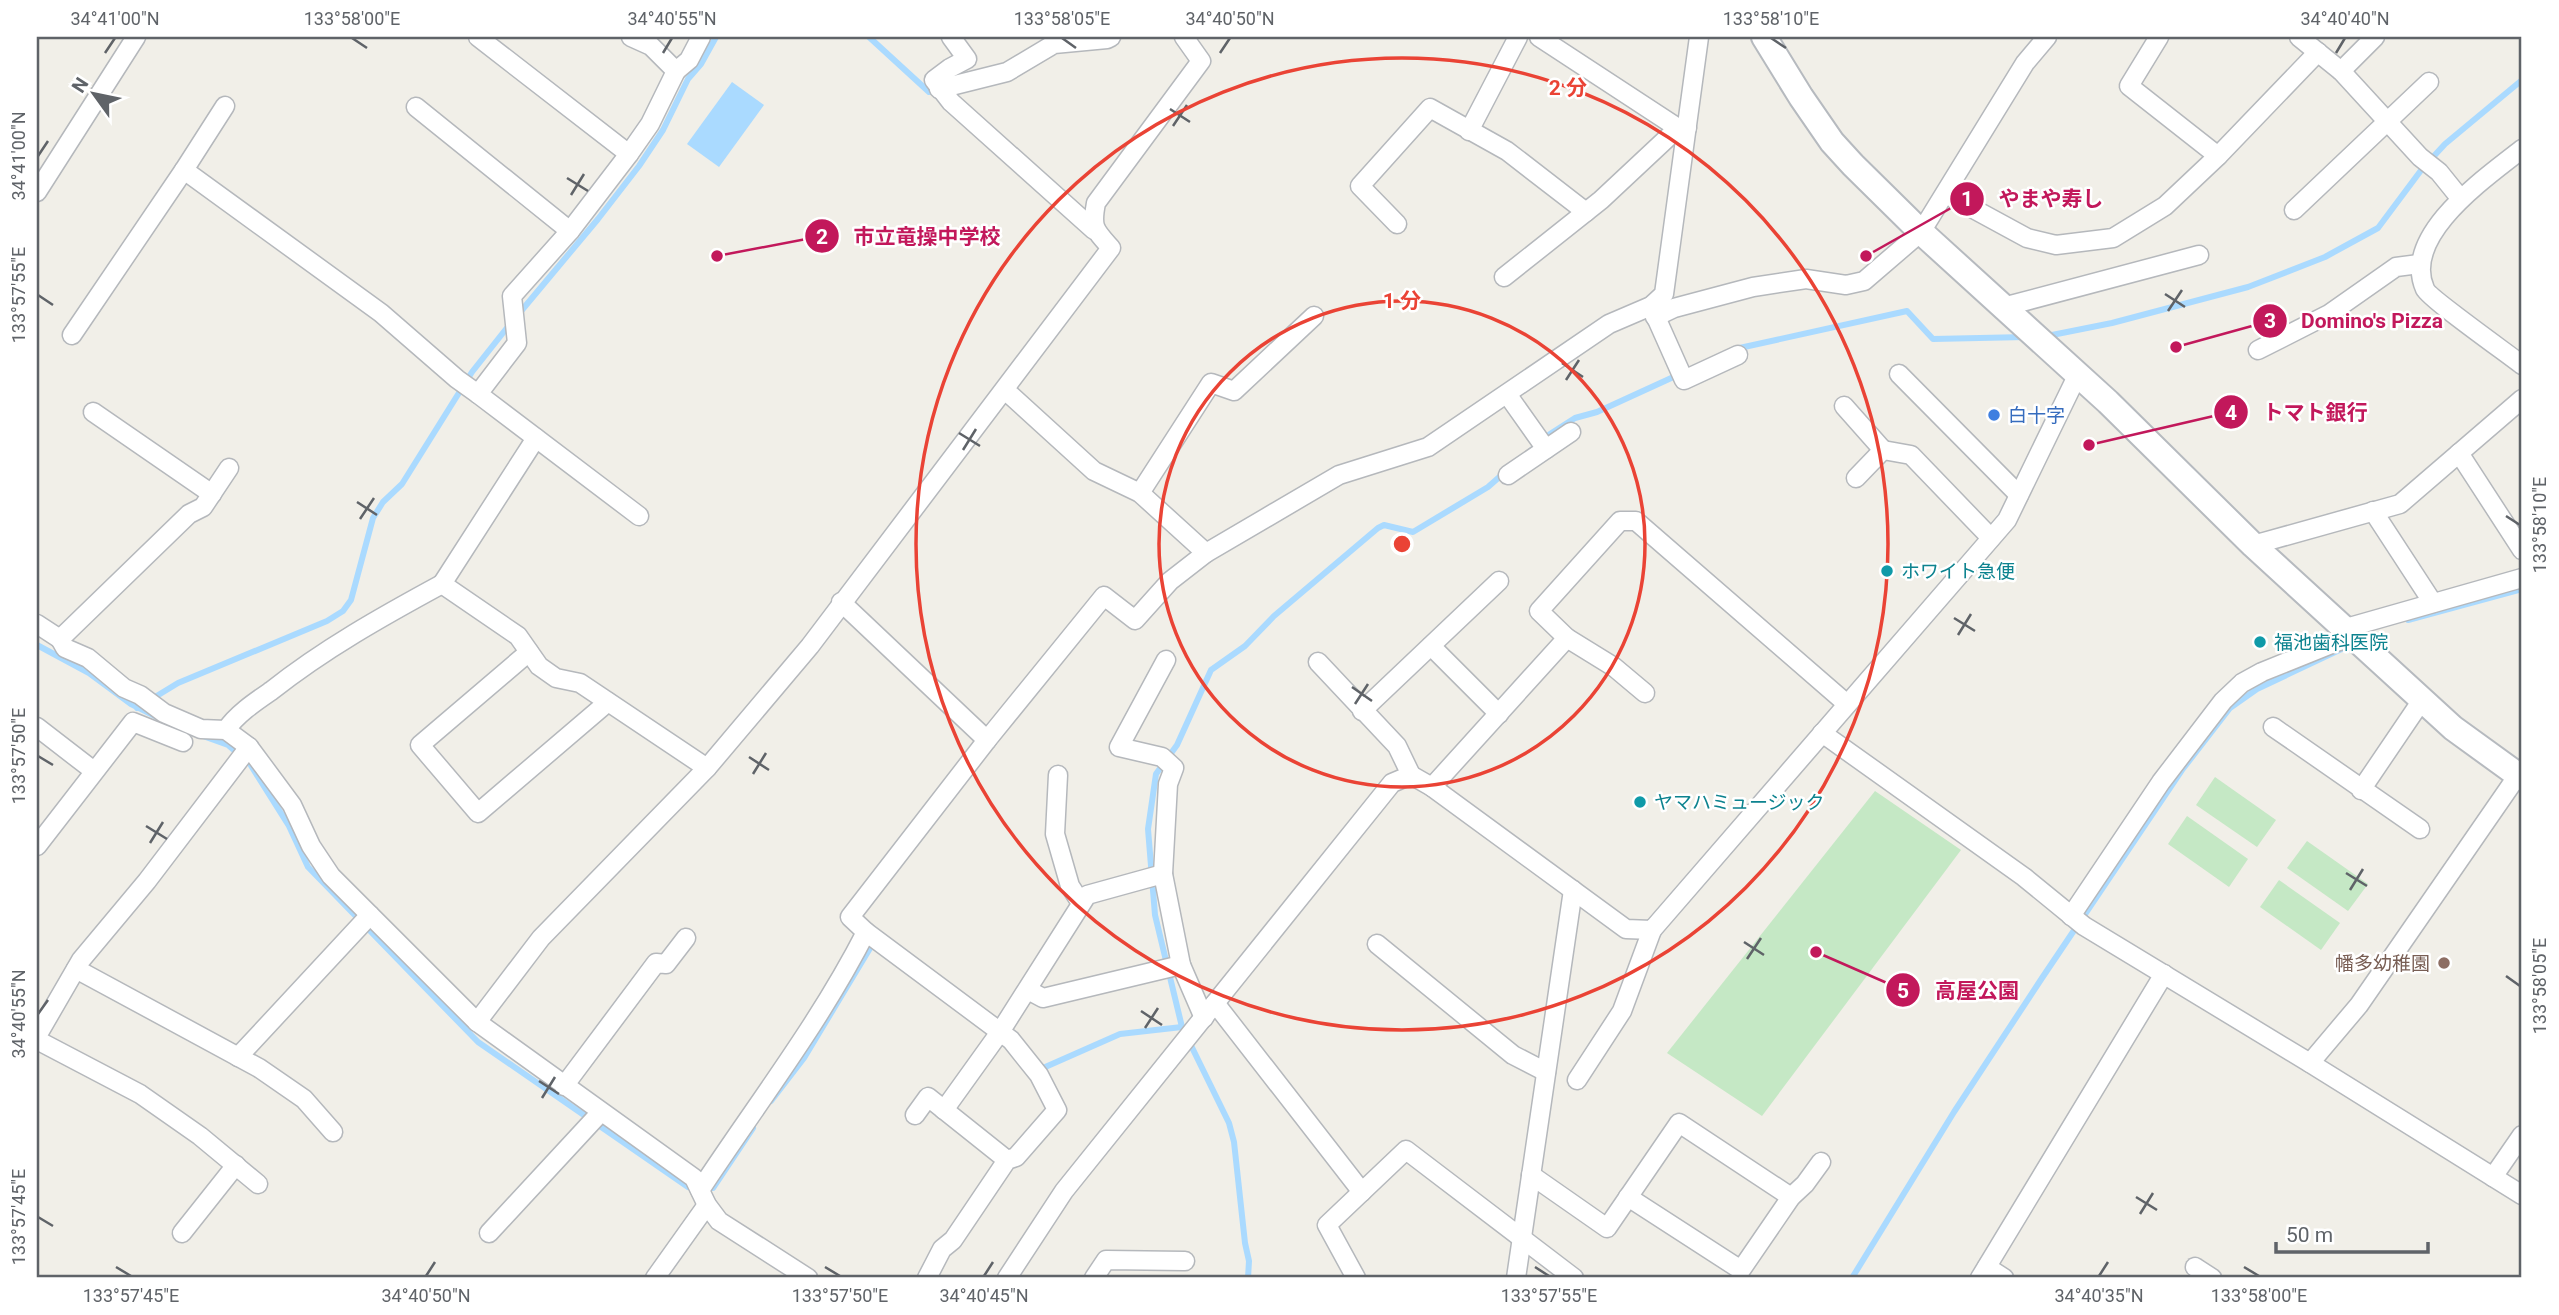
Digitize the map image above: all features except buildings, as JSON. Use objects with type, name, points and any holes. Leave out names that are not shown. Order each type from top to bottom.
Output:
[{"type":"street","points":[[37,191],[136,37]]},
{"type":"street","points":[[478,37],[629,154]]},
{"type":"street","points":[[631,37],[651,46],[676,71]]},
{"type":"street","points":[[467,387],[517,343],[512,296],[570,232],[629,154],[650,124],[676,71],[689,60],[701,37]]},
{"type":"street","points":[[477,1022],[541,939],[707,768],[810,646],[1111,248],[939,89],[934,80],[967,60],[951,37]]},
{"type":"street","points":[[939,89],[1007,72],[1054,44],[1107,40],[1111,37]]},
{"type":"street","points":[[1094,230],[1096,203],[1201,61],[1184,37]]},
{"type":"street","points":[[1469,131],[1518,37]]},
{"type":"street","points":[[1539,37],[1683,128]]},
{"type":"street","points":[[1653,312],[1664,294],[1683,128],[1699,37]]},
{"type":"street","points":[[1765,37],[1832,142],[1921,232],[2108,402],[2253,545],[2454,729],[2520,777],[2359,1005],[2310,1063]]},
{"type":"street","points":[[927,1278],[942,1249],[953,1240],[1007,1160],[1016,1157],[1057,1110],[1039,1075],[1003,1029],[872,937],[850,917],[987,740],[1104,596],[1135,620],[1170,581],[1206,553],[1339,475],[1428,447],[1609,324],[1753,287],[1806,279],[1846,285],[1864,281],[1921,232],[2025,63],[2047,37]]},
{"type":"street","points":[[2159,37],[2129,86],[2218,156]]},
{"type":"street","points":[[2299,37],[2341,71],[2460,198]]},
{"type":"street","points":[[2341,71],[2375,37]]},
{"type":"street","points":[[1946,194],[2027,238],[2056,245],[2113,238],[2165,206],[2218,156],[2318,52]]},
{"type":"street","points":[[2294,210],[2429,82]]},
{"type":"street","points":[[72,335],[225,106]]},
{"type":"street","points":[[416,107],[570,232]]},
{"type":"street","points":[[1397,224],[1360,186],[1430,108],[1507,151],[1586,212]]},
{"type":"street","points":[[1504,277],[1586,212],[1683,128]]},
{"type":"street","points":[[2518,160],[2460,198],[2429,240],[2419,264],[2426,291],[2522,365]]},
{"type":"street","points":[[184,170],[381,313],[467,387],[639,516]]},
{"type":"street","points":[[2003,307],[2199,255]]},
{"type":"street","points":[[2258,350],[2329,314],[2396,267],[2419,264]]},
{"type":"street","points":[[1653,312],[1684,380],[1738,355]]},
{"type":"street","points":[[1140,493],[1211,383],[1234,391],[1314,316]]},
{"type":"street","points":[[1899,374],[2019,495]]},
{"type":"street","points":[[1577,1080],[1622,1011],[1652,930],[2007,520],[2077,376]]},
{"type":"street","points":[[1004,390],[1094,471],[1140,493],[1206,553]]},
{"type":"street","points":[[1507,394],[1542,444]]},
{"type":"street","points":[[2253,545],[2400,504],[2522,399]]},
{"type":"street","points":[[1844,405],[1882,450],[1912,455],[1992,538]]},
{"type":"street","points":[[93,412],[212,494]]},
{"type":"street","points":[[1508,475],[1542,444],[1571,432]]},
{"type":"street","points":[[37,624],[60,639],[65,648],[88,658],[124,688],[164,713],[201,729],[214,732],[226,730],[254,703],[303,665],[381,617],[442,584],[536,438]]},
{"type":"street","points":[[1856,478],[1882,450]]},
{"type":"street","points":[[2459,453],[2522,550]]},
{"type":"street","points":[[60,639],[189,514],[203,507],[229,468]]},
{"type":"street","points":[[2373,511],[2433,603]]},
{"type":"street","points":[[1645,692],[1614,667],[1567,638],[1539,611],[1620,521],[1636,521],[1847,704]]},
{"type":"street","points":[[2077,921],[2161,782],[2223,701],[2242,683],[2262,672],[2433,603],[2522,578]]},
{"type":"street","points":[[1362,711],[1499,581]]},
{"type":"street","points":[[442,584],[518,636],[539,666],[556,678],[580,683],[707,768]]},
{"type":"street","points":[[841,602],[987,740]]},
{"type":"street","points":[[1432,787],[1567,638]]},
{"type":"street","points":[[1431,646],[1499,714]]},
{"type":"street","points":[[529,652],[420,745],[478,813],[608,702]]},
{"type":"street","points":[[1166,660],[1119,747],[1165,759],[1174,768],[1168,784],[1156,876],[1174,967],[1204,1018]]},
{"type":"street","points":[[1318,662],[1397,746],[1411,775],[1432,787],[1626,929],[1652,930]]},
{"type":"street","points":[[2361,790],[2422,699]]},
{"type":"street","points":[[37,846],[133,722],[183,742]]},
{"type":"street","points":[[37,727],[94,771]]},
{"type":"street","points":[[2273,727],[2420,829]]},
{"type":"street","points":[[226,730],[292,805],[311,846],[364,921],[477,1022],[564,1086],[595,1117],[694,1178],[719,1221],[808,1278]]},
{"type":"street","points":[[1822,733],[2024,877],[2077,921],[2522,1195]]},
{"type":"street","points":[[245,752],[76,969],[37,1038],[141,1094],[200,1136],[258,1184]]},
{"type":"street","points":[[1058,775],[1055,834],[1070,886],[1081,903]]},
{"type":"street","points":[[1007,1278],[1064,1191],[1392,783],[1411,775]]},
{"type":"street","points":[[944,1110],[1003,1029],[1087,895],[1156,876]]},
{"type":"street","points":[[1516,1278],[1573,890]]},
{"type":"street","points":[[238,1057],[364,921]]},
{"type":"street","points":[[655,1278],[754,1109],[803,1043],[872,937]]},
{"type":"street","points":[[564,1086],[656,963],[666,964],[686,938]]},
{"type":"street","points":[[1377,944],[1513,1055],[1546,1072]]},
{"type":"street","points":[[1028,990],[1043,998],[1174,967]]},
{"type":"street","points":[[76,969],[259,1068],[304,1099],[333,1132]]},
{"type":"street","points":[[2004,1278],[1984,1273],[2164,974]]},
{"type":"street","points":[[1215,1003],[1362,1192]]},
{"type":"street","points":[[915,1115],[928,1097],[1007,1160]]},
{"type":"street","points":[[489,1233],[595,1117]]},
{"type":"street","points":[[1531,1175],[1607,1228],[1679,1123],[1791,1197]]},
{"type":"street","points":[[2493,1177],[2522,1135]]},
{"type":"street","points":[[1356,1278],[1327,1225],[1406,1150],[1574,1278]]},
{"type":"street","points":[[1628,1197],[1741,1270],[1791,1197],[1805,1184],[1821,1162]]},
{"type":"street","points":[[183,1233],[236,1165]]},
{"type":"street","points":[[1094,1278],[1106,1259],[1185,1261]]},
{"type":"street","points":[[2195,1266],[2212,1278]]},
{"type":"green space","points":[[2215,777],[2276,820],[2257,847],[2196,805]]},
{"type":"green space","points":[[1875,791],[1961,850],[1762,1116],[1667,1053]]},
{"type":"green space","points":[[2187,816],[2248,859],[2229,887],[2168,844]]},
{"type":"green space","points":[[2307,841],[2368,884],[2348,911],[2287,868]]},
{"type":"green space","points":[[2279,880],[2340,923],[2321,950],[2260,907]]},
{"type":"water","points":[[732,82],[764,105],[719,167],[687,144]]},
{"type":"waterway","points":[[517,316],[639,166],[663,130],[688,79],[701,64],[716,37]]},
{"type":"waterway","points":[[869,37],[931,91]]},
{"type":"waterway","points":[[2047,336],[2112,323],[2248,287],[2325,257],[2378,228],[2422,169],[2445,144],[2522,80]]},
{"type":"waterway","points":[[1735,349],[1907,311],[1933,339],[2026,337]]},
{"type":"waterway","points":[[137,708],[178,683],[327,621],[343,611],[351,600],[373,518],[383,502],[402,484],[472,372],[510,324]]},
{"type":"waterway","points":[[1527,454],[1550,434],[1575,418],[1597,412],[1680,374]]},
{"type":"waterway","points":[[1248,1278],[1249,1261],[1234,1142],[1229,1123],[1182,1027],[1155,915],[1148,829],[1156,774],[1177,745],[1211,670],[1245,646],[1274,616],[1378,528],[1384,525],[1413,532],[1488,487],[1505,472]]},
{"type":"waterway","points":[[2408,620],[2522,589]]},
{"type":"waterway","points":[[37,645],[89,673],[131,704],[161,719]]},
{"type":"waterway","points":[[1852,1278],[1954,1112],[2042,978],[2182,770],[2230,708],[2257,689],[2350,645]]},
{"type":"waterway","points":[[203,736],[228,745],[250,764],[289,826],[308,867],[478,1042],[688,1187]]},
{"type":"waterway","points":[[771,1101],[804,1058],[875,940]]},
{"type":"waterway","points":[[1038,1064],[1043,1068],[1120,1034],[1182,1027]]},
{"type":"waterway","points":[[710,1188],[713,1188],[753,1128]]},
{"type":"place","name":"市立竜操中学校","points":[[717,256]]},
{"type":"place","name":"やまや寿し","points":[[1866,256]]},
{"type":"place","name":"Domino's Pizza","points":[[2176,347]]},
{"type":"place","name":"白十字","points":[[1994,415]]},
{"type":"place","name":"トマト銀行","points":[[2089,445]]},
{"type":"place","name":"ホワイト急便","points":[[1887,571]]},
{"type":"place","name":"福池歯科医院","points":[[2260,642]]},
{"type":"place","name":"ヤマハミュージック","points":[[1640,802]]},
{"type":"place","name":"高屋公園","points":[[1816,952]]},
{"type":"place","name":"幡多幼稚園","points":[[2444,963]]}]
